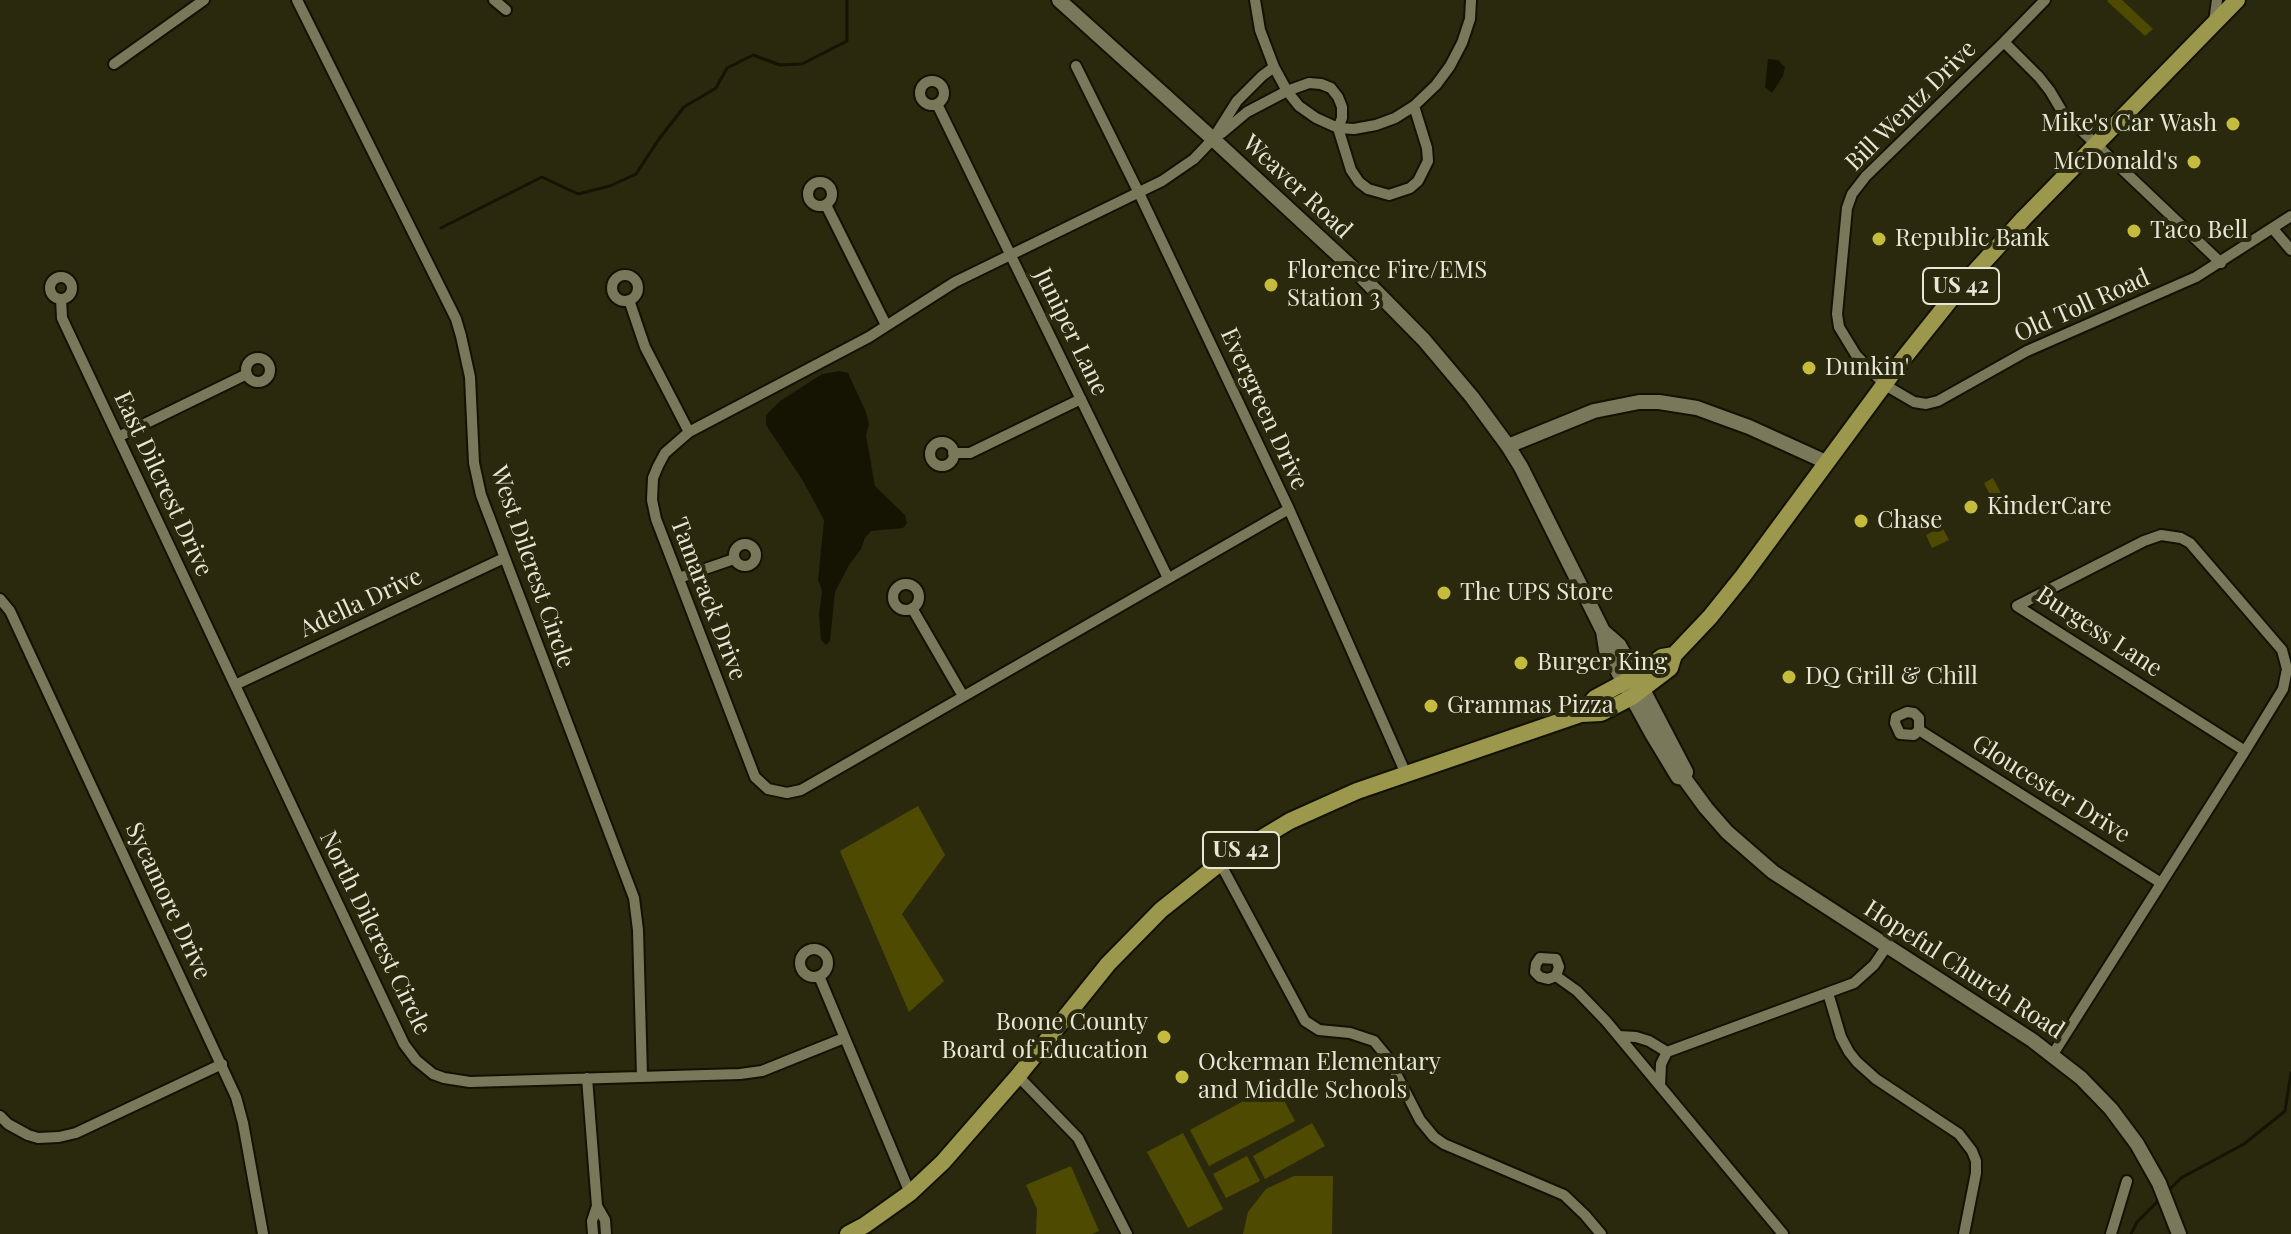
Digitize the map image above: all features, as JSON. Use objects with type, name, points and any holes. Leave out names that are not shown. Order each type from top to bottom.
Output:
[{"type":"main road","name":"Weaver Road","points":[[1059,0],[1360,275],[1445,364],[1521,467],[1603,631],[1606,650],[1634,687]]},
{"type":"main road","name":"US 42","points":[[848,1234],[867,1230],[942,1164],[1108,964],[1137,933],[1220,863],[1290,821],[1357,791],[1581,714],[1595,698],[1634,687],[1670,668],[1674,655],[1743,576],[1930,324],[1974,272],[2237,0]]},
{"type":"main road","points":[[1508,446],[1594,411],[1639,402],[1659,402],[1697,408],[1749,427],[1826,462]]},
{"type":"main road","name":"Hopeful Church Road","points":[[1634,687],[1678,777],[1684,778],[1706,808],[1749,853],[1773,872],[2053,1054],[2081,1078],[2111,1109],[2150,1165],[2179,1234]]},
{"type":"street","points":[[114,64],[204,0]]},
{"type":"street","name":"West Dilcrest Circle","points":[[297,0],[456,319],[470,377],[472,441],[486,512],[634,898],[638,930],[642,1076]]},
{"type":"street","points":[[494,0],[506,10]]},
{"type":"street","points":[[1255,0],[1260,30],[1287,91],[1311,115],[1338,128],[1354,129],[1395,118],[1414,106],[1436,85],[1462,43],[1470,19],[1471,0]]},
{"type":"street","name":"Bill Wentz Drive","points":[[1885,385],[1856,355],[1839,327],[1837,314],[1847,208],[1852,194],[1866,176],[2045,0]]},
{"type":"street","points":[[2214,23],[2217,0]]},
{"type":"street","points":[[2004,42],[2050,91],[2063,113],[2221,263]]},
{"type":"street","name":"Evergreen Drive","points":[[1076,66],[1289,509],[1406,774]]},
{"type":"street","points":[[1213,139],[1237,101],[1254,82],[1274,67]]},
{"type":"street","points":[[1213,139],[1247,112],[1287,91],[1309,83],[1321,84],[1331,88],[1342,107],[1338,128],[1351,170],[1359,182],[1378,193],[1400,193],[1418,181],[1428,161],[1414,106]]},
{"type":"street","name":"Juniper Lane","points":[[937,104],[1168,578]]},
{"type":"street","name":"Tamarack Drive","points":[[1213,139],[1194,159],[1162,181],[936,293],[869,337],[689,432],[665,453],[653,478],[656,519],[751,768],[759,782],[768,789],[787,793],[801,790],[1289,509]]},
{"type":"street","points":[[826,205],[886,325]]},
{"type":"street","name":"Old Toll Road","points":[[1885,385],[1914,402],[1926,404],[1938,401],[2027,351],[2183,283],[2221,263],[2291,216]]},
{"type":"street","points":[[2273,229],[2291,250]]},
{"type":"street","name":"East Dilcrest Drive","points":[[61,299],[62,318],[235,685]]},
{"type":"street","points":[[629,300],[645,347],[689,432]]},
{"type":"street","points":[[118,437],[247,374]]},
{"type":"street","points":[[953,453],[970,453],[1081,399]]},
{"type":"street","name":"Burgess Lane","points":[[2053,1054],[2245,751],[2283,689],[2285,659],[2277,643],[2190,543],[2171,536],[2153,537],[2017,606],[2245,751]]},
{"type":"street","name":"Adella Drive","points":[[235,685],[504,558]]},
{"type":"street","points":[[679,578],[734,559]]},
{"type":"street","name":"Sycamore Drive","points":[[0,599],[10,611],[236,1097],[263,1234]]},
{"type":"street","points":[[912,608],[963,696]]},
{"type":"street","name":"North Dilcrest Circle","points":[[235,685],[404,1044],[416,1060],[433,1074],[456,1081],[752,1073],[844,1038]]},
{"type":"street","name":"Gloucester Drive","points":[[1919,730],[2161,883]]},
{"type":"street","points":[[1220,863],[1305,1021],[1319,1030],[1350,1033],[1374,1041],[1388,1058],[1420,1120],[1434,1137],[1564,1195],[1601,1234]]},
{"type":"street","points":[[1660,1086],[1661,1064],[1667,1052],[1854,983],[1865,975],[1887,946]]},
{"type":"street","points":[[819,976],[910,1193]]},
{"type":"street","points":[[1556,976],[1588,1002],[1619,1036],[1783,1234]]},
{"type":"street","points":[[1828,993],[1841,1037],[1857,1062],[1876,1079],[1967,1142],[1976,1161],[1976,1173],[1964,1234]]},
{"type":"street","points":[[1619,1036],[1649,1041],[1667,1052]]},
{"type":"street","points":[[0,1116],[28,1135],[59,1137],[76,1133],[222,1064]]},
{"type":"street","points":[[1018,1076],[1078,1138],[1127,1234]]},
{"type":"street","points":[[587,1078],[597,1206],[592,1221],[593,1234]]},
{"type":"street","points":[[2111,1234],[2127,1181]]},
{"type":"street","points":[[597,1206],[605,1220],[606,1234]]},
{"type":"shaded area","points":[[2108,0],[2122,0],[2153,29],[2145,36]]},
{"type":"shaded area","points":[[1768,59],[1778,60],[1785,67],[1772,93],[1765,87]]},
{"type":"shaded area","points":[[848,373],[866,412],[869,424],[866,435],[875,486],[905,515],[907,523],[903,528],[871,531],[865,538],[835,592],[830,641],[826,645],[821,640],[819,614],[822,591],[818,580],[824,520],[766,425],[766,415],[780,401],[822,374]]},
{"type":"shaded area","points":[[1993,478],[2009,509],[2000,514],[1984,483]]},
{"type":"shaded area","points":[[1942,527],[1949,540],[1932,548],[1926,535]]},
{"type":"shaded area","points":[[918,806],[945,855],[902,914],[944,981],[909,1012],[840,851]]},
{"type":"shaded area","points":[[1275,1084],[1295,1121],[1209,1166],[1190,1130]]},
{"type":"shaded area","points":[[1312,1123],[1325,1146],[1265,1179],[1253,1156]]},
{"type":"shaded area","points":[[1183,1133],[1223,1209],[1188,1228],[1147,1152]]},
{"type":"shaded area","points":[[1247,1156],[1260,1181],[1226,1198],[1213,1174]]},
{"type":"shaded area","points":[[1071,1166],[1099,1231],[1092,1234],[1036,1234],[1037,1209],[1026,1185]]},
{"type":"shaded area","points":[[1294,1176],[1333,1176],[1332,1234],[1243,1234],[1248,1212],[1266,1189]]},
{"type":"waterway","points":[[441,228],[542,177],[578,194],[610,186],[636,174],[684,107],[716,88],[727,68],[753,55],[780,65],[802,64],[847,41],[847,0]]},
{"type":"waterway","points":[[2167,1192],[2181,1178],[2244,1144],[2285,1111],[2291,1073]]},
{"type":"waterway","points":[[2131,1234],[2137,1222],[2159,1200]]},
{"type":"place","name":"Mike's Car Wash","points":[[2233,124]]},
{"type":"place","name":"McDonald's","points":[[2194,162]]},
{"type":"place","name":"Taco Bell","points":[[2134,231]]},
{"type":"place","name":"Republic Bank","points":[[1879,239]]},
{"type":"place","name":"Florence Fire/EMS Station 3","points":[[1271,285]]},
{"type":"place","name":"Dunkin'","points":[[1809,368]]},
{"type":"place","name":"KinderCare","points":[[1971,507]]},
{"type":"place","name":"Chase","points":[[1861,521]]},
{"type":"place","name":"The UPS Store","points":[[1444,593]]},
{"type":"place","name":"Burger King","points":[[1521,663]]},
{"type":"place","name":"DQ Grill & Chill","points":[[1789,677]]},
{"type":"place","name":"Grammas Pizza","points":[[1431,706]]},
{"type":"place","name":"Boone County Board of Education","points":[[1164,1037]]},
{"type":"place","name":"Ockerman Elementary and Middle Schools","points":[[1182,1077]]}]
